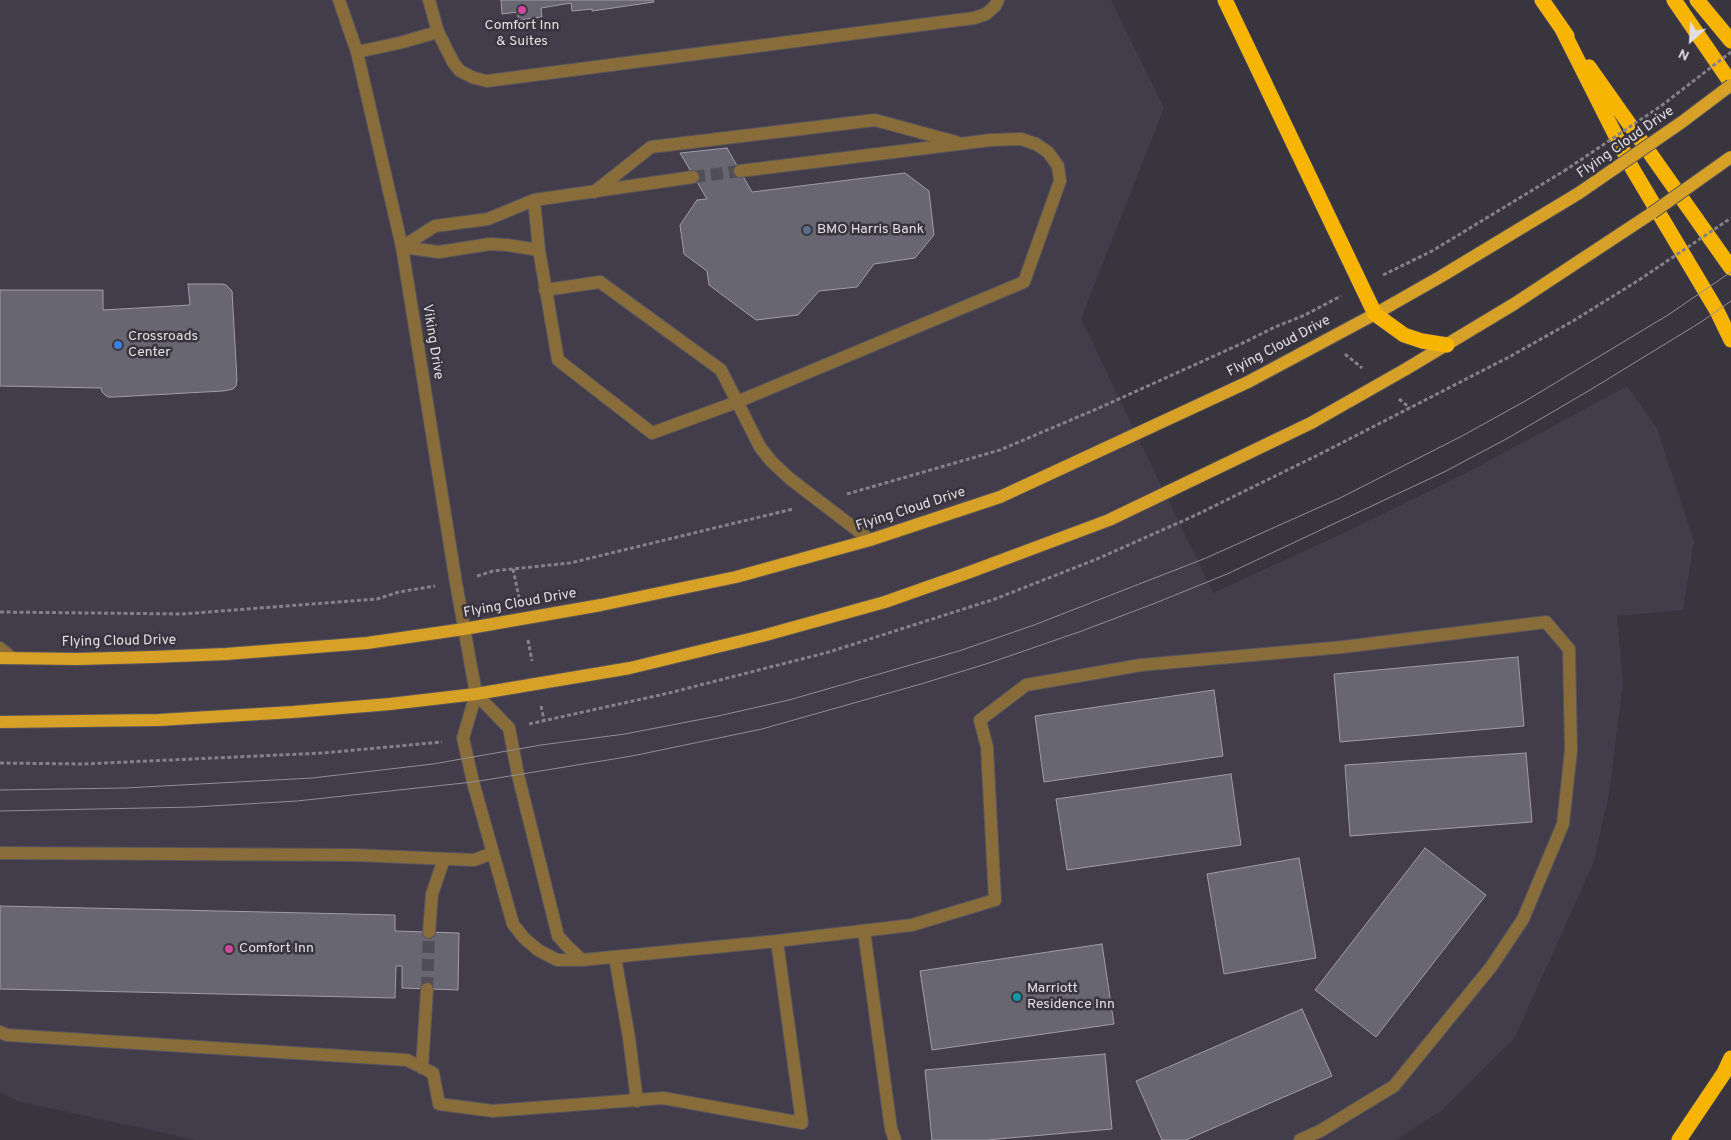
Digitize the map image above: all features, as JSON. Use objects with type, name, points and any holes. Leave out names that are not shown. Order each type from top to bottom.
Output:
[{"type":"highway","points":[[1225,0],[1375,314],[1404,335],[1422,341],[1447,344]]},
{"type":"highway","points":[[1542,0],[1731,268]]},
{"type":"highway","points":[[1674,0],[1731,84]]},
{"type":"highway","points":[[1697,0],[1731,41]]},
{"type":"highway","points":[[1562,28],[1632,168],[1717,311],[1731,340]]},
{"type":"highway","points":[[1679,1140],[1724,1073],[1731,1058]]},
{"type":"main road","name":"Flying Cloud Drive","points":[[6,658],[77,659],[226,654],[367,644],[464,629],[601,605],[736,577],[870,540],[1000,497],[1248,382],[1375,314],[1579,193],[1682,122],[1731,84]]},
{"type":"main road","points":[[0,722],[158,720],[294,712],[476,694],[630,668],[762,636],[884,602],[1109,520],[1311,423],[1514,304],[1704,178],[1731,157]]},
{"type":"street","name":"Viking Drive","points":[[338,0],[357,52],[402,247],[476,694]]},
{"type":"street","points":[[429,0],[438,32],[453,62],[460,71],[474,78],[486,81],[974,18],[986,14],[995,6],[998,0]]},
{"type":"street","points":[[357,52],[438,32]]},
{"type":"street","points":[[594,192],[651,147],[875,120],[963,144]]},
{"type":"street","points":[[534,200],[539,250],[558,360],[652,433],[737,402],[1024,282],[1060,181],[1058,166],[1048,152],[1036,144],[1021,139],[991,140],[740,171]]},
{"type":"street","points":[[402,247],[435,226],[488,219],[534,200],[693,177]]},
{"type":"street","points":[[402,247],[439,252],[490,244],[539,250]]},
{"type":"street","points":[[545,290],[600,282],[721,370],[760,447],[771,461],[788,478],[870,540]]},
{"type":"street","points":[[582,960],[558,936],[518,775],[509,728],[476,694],[463,738],[473,782],[513,924],[524,938],[538,950],[557,960],[582,960],[912,926],[995,900],[987,747],[980,720],[1026,685],[1141,666],[1343,647],[1546,622],[1569,649],[1571,750],[1563,824],[1524,919],[1486,974],[1394,1086],[1300,1140]]},
{"type":"street","points":[[0,648],[6,658]]},
{"type":"street","points":[[0,853],[428,857],[474,860],[493,853]]},
{"type":"street","points":[[428,932],[432,894],[444,859]]},
{"type":"street","points":[[864,931],[891,1129],[895,1140]]},
{"type":"street","points":[[0,1032],[7,1035],[407,1060],[433,1073],[439,1104],[493,1111],[663,1098],[802,1123],[778,941]]},
{"type":"street","points":[[615,957],[629,1038],[637,1101]]},
{"type":"street","points":[[422,1068],[426,989]]},
{"type":"path","points":[[1397,268],[1432,251],[1564,171],[1661,106],[1731,52]]},
{"type":"path","points":[[1639,280],[1731,218]]},
{"type":"path","points":[[493,571],[570,563],[745,522],[1000,450],[1245,342],[1274,327],[1305,316],[1327,339],[1410,408]]},
{"type":"path","points":[[513,569],[544,720]]},
{"type":"path","points":[[0,612],[182,614],[377,599],[399,592]]},
{"type":"path","points":[[535,722],[566,716]]},
{"type":"path","points":[[0,763],[84,764],[324,754],[428,744]]},
{"type":"shaded area","points":[[0,0],[1111,0],[1164,108],[1081,319],[1213,593],[1352,529],[1472,470],[1627,386],[1657,428],[1694,541],[1683,610],[1617,616],[1623,683],[1609,794],[1593,864],[1514,1039],[1442,1110],[1396,1140],[196,1140],[17,1101],[0,1092]]},
{"type":"building","name":"Comfort Inn & Suites","points":[[501,0],[653,0],[654,2],[592,11],[592,9],[572,11],[571,3],[541,8],[542,17],[518,20],[518,12],[502,14]]},
{"type":"building","name":"BMO Harris Bank","points":[[727,148],[752,192],[905,173],[929,191],[934,235],[915,258],[874,264],[857,287],[819,291],[798,315],[756,320],[709,285],[707,271],[684,254],[680,225],[697,200],[707,199],[680,153]]},
{"type":"building","name":"Crossroads Center","points":[[188,284],[223,284],[232,291],[237,380],[236,386],[233,389],[108,397],[102,392],[101,388],[0,386],[0,290],[103,290],[103,310],[190,305]]},
{"type":"building","points":[[1518,657],[1524,726],[1340,742],[1334,674]]},
{"type":"building","points":[[1214,690],[1223,756],[1044,782],[1035,716]]},
{"type":"building","points":[[1526,753],[1532,822],[1350,836],[1345,765]]},
{"type":"building","points":[[1231,774],[1241,845],[1067,870],[1056,799]]},
{"type":"building","points":[[1425,848],[1486,895],[1376,1037],[1315,990]]},
{"type":"building","points":[[1299,858],[1316,958],[1224,974],[1207,874]]},
{"type":"building","name":"Comfort Inn","points":[[0,906],[395,915],[395,931],[459,933],[458,990],[402,988],[402,966],[396,966],[395,998],[0,989]]},
{"type":"building","name":"Marriott Residence Inn","points":[[1102,944],[1114,1024],[932,1050],[920,971]]},
{"type":"building","points":[[1302,1009],[1332,1076],[1186,1140],[1162,1140],[1136,1081]]},
{"type":"building","name":"Marriott Residence Inn","points":[[1105,1054],[1112,1129],[986,1140],[932,1140],[925,1070]]},
{"type":"tunnel","points":[[693,177],[740,171]]},
{"type":"tunnel","points":[[427,989],[429,932]]},
{"type":"tram line","points":[[0,790],[125,788],[312,778],[433,764],[541,745],[625,734],[718,716],[789,700],[959,651],[1034,625],[1206,558],[1340,498],[1462,436],[1527,400],[1668,315],[1731,272]]},
{"type":"tram line","points":[[0,811],[194,807],[297,801],[473,782],[632,756],[762,729],[921,684],[1079,632],[1153,604],[1227,574],[1444,472],[1508,438],[1590,390],[1701,322],[1731,301]]},
{"type":"place","name":"Comfort Inn & Suites","points":[[522,10]]},
{"type":"place","name":"BMO Harris Bank","points":[[807,230]]},
{"type":"place","name":"Crossroads Center","points":[[118,345]]},
{"type":"place","name":"Comfort Inn","points":[[229,949]]},
{"type":"place","name":"Marriott Residence Inn","points":[[1017,997]]}]
